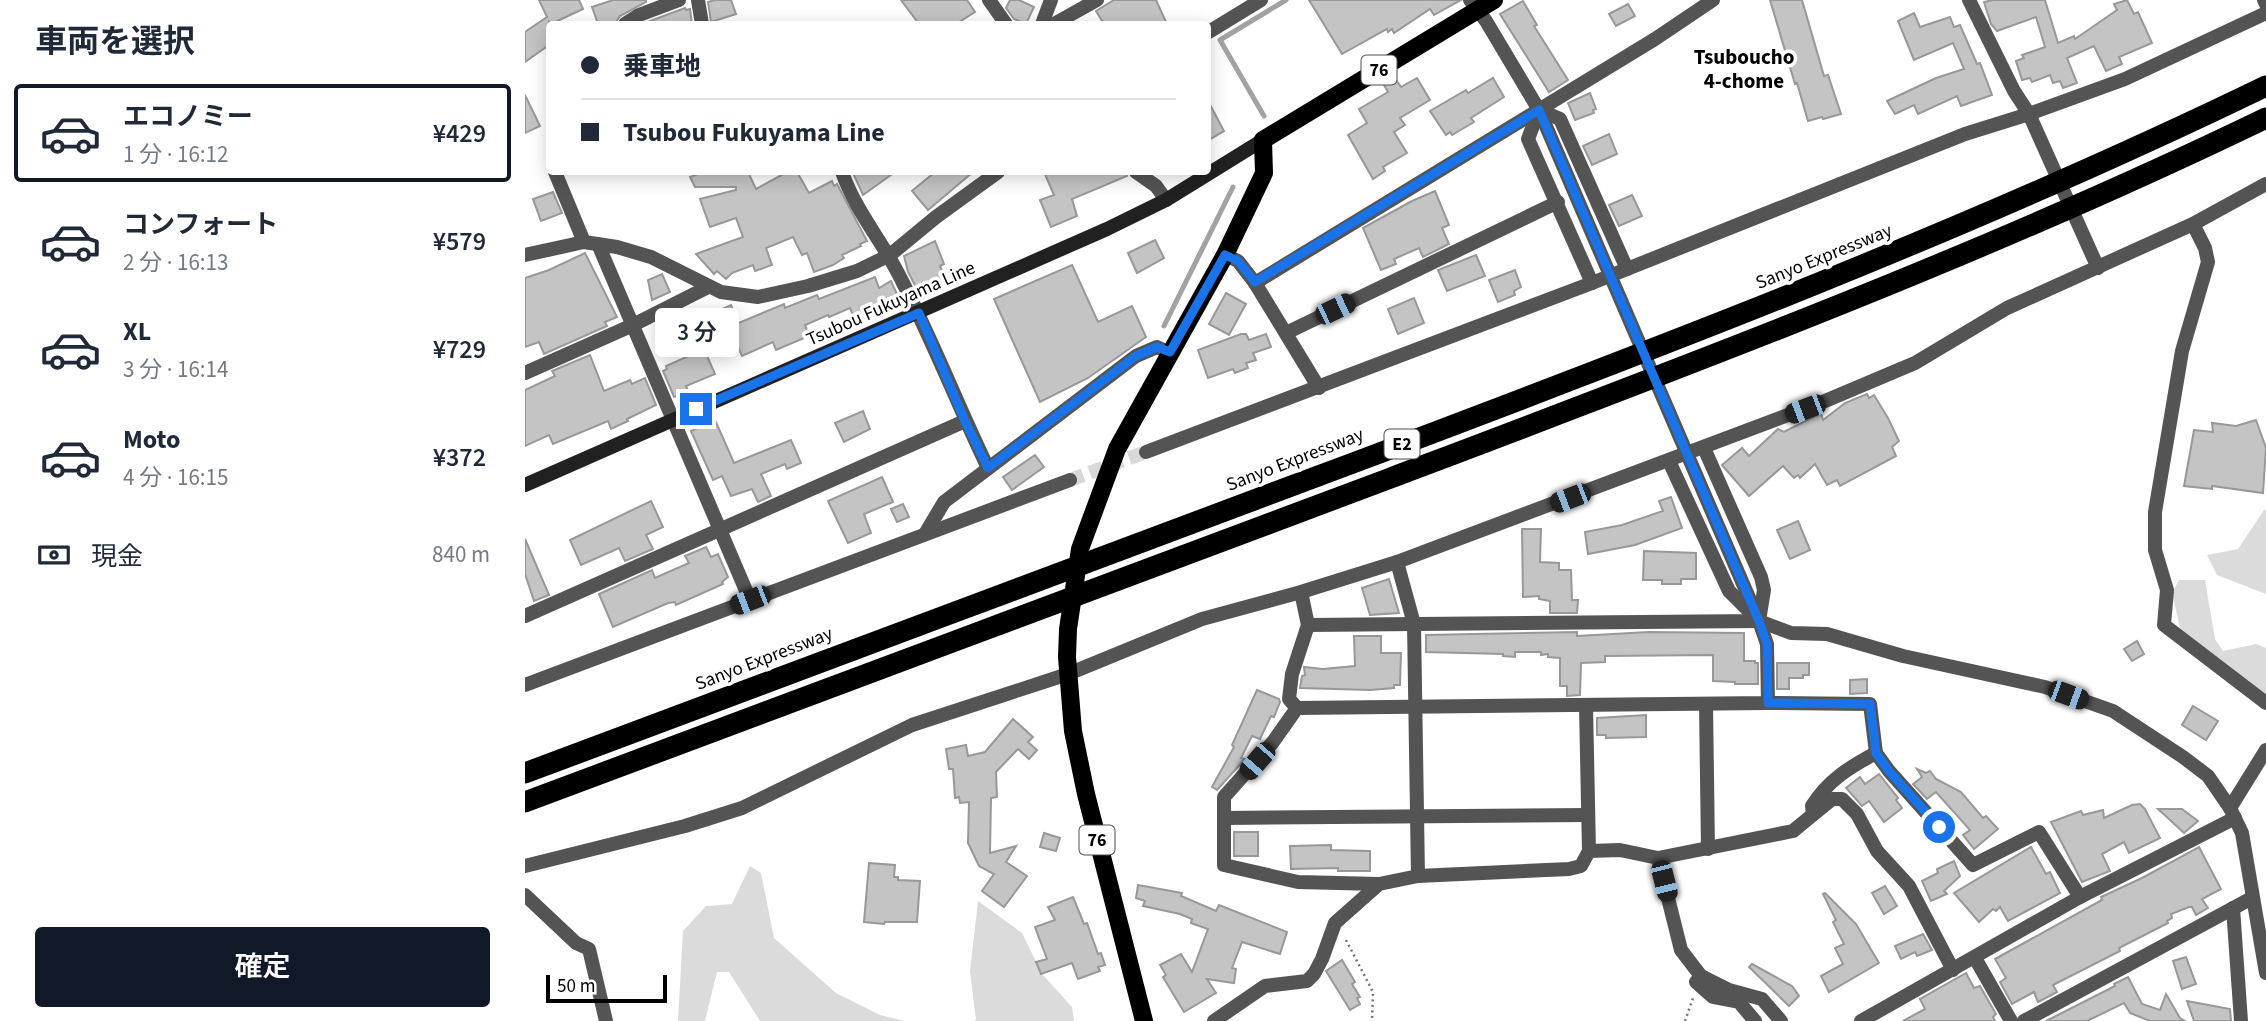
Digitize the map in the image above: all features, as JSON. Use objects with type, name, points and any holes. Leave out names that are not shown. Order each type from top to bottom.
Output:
[{"type":"highway","name":"Sanyo Expressway","points":[[525,773],[1559,385],[1818,285],[2084,171],[2266,86]]},
{"type":"highway","name":"E2","points":[[525,802],[1621,391],[1832,309],[2097,197],[2266,118]]},
{"type":"main road","name":"76","points":[[1144,1021],[1086,794],[1073,731],[1068,629],[1080,549],[1090,517],[1117,449],[1225,255],[1264,173],[1263,140],[1473,6],[1494,0]]},
{"type":"main road","name":"Tsubou Fukuyama Line","points":[[1211,172],[1263,140]]},
{"type":"main road","name":"Tsubou Fukuyama Line","points":[[525,485],[1107,229],[1166,200],[1206,175]]},
{"type":"street","points":[[630,21],[679,0]]},
{"type":"street","points":[[698,0],[702,21]]},
{"type":"street","points":[[989,0],[1004,21]]},
{"type":"street","points":[[1043,21],[1051,0]]},
{"type":"street","points":[[1059,21],[1097,0]]},
{"type":"street","points":[[1211,31],[1261,0]]},
{"type":"street","points":[[1255,282],[1655,39],[1713,0]]},
{"type":"street","points":[[1969,0],[2014,91],[2031,119],[2096,264]]},
{"type":"street","points":[[1473,6],[1486,21],[1547,127],[1759,621],[1767,644],[1768,703]]},
{"type":"street","points":[[1146,452],[1592,283],[1965,134],[2031,119],[2125,79],[2266,13]]},
{"type":"street","points":[[1539,110],[1528,139],[1592,283]]},
{"type":"street","points":[[1539,110],[1560,119],[1627,269]]},
{"type":"street","points":[[557,175],[633,325],[750,600]]},
{"type":"street","points":[[843,175],[851,197],[880,245],[890,255],[919,313],[988,468]]},
{"type":"street","points":[[525,255],[591,243],[651,257],[722,292],[758,297],[857,271],[890,255],[936,216],[994,175]]},
{"type":"street","points":[[1140,175],[1156,186],[1166,200]]},
{"type":"street","points":[[525,866],[685,826],[743,808],[912,725],[1068,665],[1202,619],[1397,562],[1825,401],[1915,363],[2007,308],[2096,264],[2193,224],[2266,184]]},
{"type":"street","points":[[1286,333],[1557,202]]},
{"type":"street","points":[[2193,224],[2205,247],[2209,262],[2182,351],[2155,512],[2155,550],[2167,590],[2164,625],[2266,703]]},
{"type":"street","points":[[1225,255],[1238,261],[1255,282],[1319,388]]},
{"type":"street","points":[[525,373],[633,325],[708,287]]},
{"type":"street","points":[[925,534],[944,502],[1136,356],[1157,347],[1170,352]]},
{"type":"street","points":[[525,616],[965,421]]},
{"type":"street","points":[[1704,448],[1761,577],[1764,590],[1759,621]]},
{"type":"street","points":[[1669,461],[1729,591],[1759,621]]},
{"type":"street","points":[[525,685],[1070,480]]},
{"type":"street","points":[[966,485],[961,501],[964,509],[978,514]]},
{"type":"street","points":[[1397,562],[1414,624],[1418,876]]},
{"type":"street","points":[[1301,592],[1308,625],[1292,674],[1289,699],[1297,708],[1870,704],[1876,753],[1973,865],[2039,832],[2080,897]]},
{"type":"street","points":[[1308,625],[1759,621],[1791,633],[1827,634],[1903,656],[2045,687],[2113,711],[2208,776],[2233,813],[2242,833],[2266,973]]},
{"type":"street","points":[[1706,704],[1708,849]]},
{"type":"street","points":[[1297,708],[1273,742],[1224,797],[1224,865],[1298,882],[1379,884],[1418,876],[1569,869],[1581,866],[1589,851],[1586,706]]},
{"type":"street","points":[[1861,1021],[2233,813],[2266,750]]},
{"type":"street","points":[[1813,814],[1812,806],[1821,791],[1843,771],[1876,753]]},
{"type":"street","points":[[1589,851],[1620,850],[1658,858],[1708,849],[1793,831],[1832,799],[1842,799],[1857,814],[1877,852],[1909,886],[1953,970]]},
{"type":"street","points":[[1224,818],[1588,815]]},
{"type":"street","points":[[1658,858],[1681,950],[1698,979],[1713,997],[1739,1002],[1755,1021]]},
{"type":"street","points":[[1214,1021],[1265,986],[1307,981],[1322,959],[1335,923],[1379,884]]},
{"type":"street","points":[[525,895],[576,943],[589,949],[606,1021]]},
{"type":"street","points":[[2024,1021],[2252,898]]},
{"type":"street","points":[[2233,908],[2241,1021]]},
{"type":"street","points":[[1975,958],[2011,1021]]},
{"type":"street","points":[[1698,979],[1762,999],[1781,1021]]},
{"type":"path","points":[[1345,932],[1346,943],[1373,992],[1372,1021]]},
{"type":"path","points":[[1685,1021],[1698,979]]},
{"type":"shaded area","points":[[2264,510],[2266,594],[2217,575],[2207,555],[2238,549]]},
{"type":"shaded area","points":[[2179,580],[2205,580],[2215,639],[2223,651],[2256,644],[2266,648],[2266,695],[2181,632],[2172,593]]},
{"type":"shaded area","points":[[750,866],[761,873],[774,938],[836,993],[880,1015],[905,1021],[760,1021],[729,972],[717,972],[705,1021],[678,1021],[683,931],[706,906],[732,904]]},
{"type":"shaded area","points":[[978,901],[1022,933],[1042,974],[1072,1007],[1074,1021],[973,1021],[976,1020],[970,971]]},
{"type":"building","points":[[539,0],[579,0],[583,9],[557,21],[546,21],[546,47],[525,62],[525,32],[547,17]]},
{"type":"building","points":[[613,0],[646,0],[620,16],[617,21],[597,21],[592,7]]},
{"type":"building","points":[[731,0],[736,14],[711,21],[708,2]]},
{"type":"building","points":[[901,0],[967,0],[975,12],[961,21],[917,21]]},
{"type":"building","points":[[1010,0],[1019,0],[1034,7],[1027,21],[1014,19],[1006,8]]},
{"type":"building","points":[[1114,0],[1156,0],[1166,21],[1102,21],[1096,11]]},
{"type":"building","points":[[1309,0],[1461,0],[1434,15],[1430,9],[1394,33],[1392,29],[1388,32],[1387,29],[1342,54]]},
{"type":"building","points":[[1770,0],[1802,0],[1824,76],[1828,75],[1841,114],[1808,121]]},
{"type":"building","points":[[2045,0],[2058,43],[2074,36],[2075,39],[2117,10],[2114,4],[2127,0],[2134,14],[2138,12],[2152,43],[2119,57],[2122,64],[2106,71],[2094,46],[2067,58],[2077,83],[2063,88],[2060,81],[2053,83],[2050,75],[2032,82],[2030,78],[2022,80],[2016,61],[2024,58],[2022,55],[2045,47],[2036,17],[1997,31],[1991,24],[1984,2]]},
{"type":"building","points":[[1523,1],[1537,25],[1534,26],[1568,80],[1549,92],[1500,14]]},
{"type":"building","points":[[1628,4],[1635,16],[1616,26],[1609,14]]},
{"type":"building","points":[[685,8],[690,9],[692,21],[650,21]]},
{"type":"building","points":[[1914,13],[1920,27],[1950,17],[1954,27],[1960,25],[1977,64],[1980,63],[1992,95],[1961,106],[1957,96],[1918,114],[1914,105],[1895,114],[1887,101],[1936,78],[1964,69],[1953,43],[1914,60],[1898,21]]},
{"type":"building","points":[[1395,78],[1401,87],[1417,78],[1430,100],[1400,118],[1405,125],[1394,132],[1407,153],[1383,167],[1385,171],[1373,179],[1348,135],[1367,123],[1359,109],[1388,92],[1384,85]]},
{"type":"building","points":[[1493,78],[1504,97],[1471,118],[1474,122],[1452,135],[1450,132],[1446,135],[1430,111]]},
{"type":"building","points":[[1590,93],[1596,109],[1593,110],[1594,113],[1575,120],[1568,103]]},
{"type":"building","points":[[525,95],[540,126],[525,133]]},
{"type":"building","points":[[1211,107],[1224,131],[1211,139]]},
{"type":"building","points":[[1609,134],[1617,154],[1592,165],[1583,146]]},
{"type":"building","points":[[749,175],[756,189],[782,175],[799,175],[809,193],[832,181],[834,186],[837,184],[867,241],[842,255],[844,258],[833,265],[814,272],[807,253],[802,255],[793,237],[766,248],[772,265],[755,271],[753,265],[732,273],[726,279],[717,271],[714,274],[696,254],[743,237],[736,218],[710,227],[700,199],[736,190],[736,187],[695,187],[690,177]]},
{"type":"building","points":[[854,175],[891,175],[863,195]]},
{"type":"building","points":[[931,175],[969,175],[928,210],[912,191]]},
{"type":"building","points":[[1045,175],[1127,175],[1072,199],[1077,216],[1051,227],[1040,200],[1054,195]]},
{"type":"building","points":[[1435,191],[1449,225],[1442,228],[1449,244],[1423,257],[1419,248],[1394,259],[1396,264],[1381,270],[1363,228]]},
{"type":"building","points":[[553,192],[562,213],[541,221],[533,199]]},
{"type":"building","points":[[1632,195],[1642,216],[1619,226],[1609,205]]},
{"type":"building","points":[[1155,240],[1164,258],[1137,273],[1128,253]]},
{"type":"building","points":[[935,241],[944,264],[940,266],[946,279],[919,293],[908,272],[904,256]]},
{"type":"building","points":[[585,253],[617,317],[605,322],[607,326],[544,354],[539,342],[525,347],[525,278]]},
{"type":"building","points":[[1476,255],[1485,276],[1447,291],[1438,270]]},
{"type":"building","points":[[1072,265],[1098,322],[1132,306],[1146,337],[1088,378],[1040,402],[994,299]]},
{"type":"building","points":[[1515,270],[1521,287],[1514,291],[1515,295],[1498,302],[1489,280]]},
{"type":"building","points":[[662,274],[670,292],[652,300],[648,280]]},
{"type":"building","points":[[875,277],[879,288],[891,281],[901,303],[856,322],[850,308],[829,317],[828,315],[805,325],[809,336],[776,350],[773,342],[742,356],[729,327],[784,304],[785,308],[817,295],[819,299]]},
{"type":"building","points":[[1226,293],[1246,304],[1229,335],[1209,324]]},
{"type":"building","points":[[1414,298],[1424,323],[1398,334],[1388,309]]},
{"type":"building","points":[[731,305],[738,322],[720,330],[713,313]]},
{"type":"building","points":[[1246,334],[1249,340],[1266,334],[1271,347],[1253,353],[1256,360],[1246,363],[1248,368],[1235,373],[1233,369],[1208,378],[1198,350]]},
{"type":"building","points":[[704,349],[715,374],[686,386],[688,391],[674,397],[663,371],[667,369],[666,366]]},
{"type":"building","points":[[590,355],[604,391],[630,380],[632,384],[645,378],[656,405],[611,429],[608,421],[553,444],[549,435],[525,446],[525,390],[555,376],[552,371]]},
{"type":"building","points":[[1867,394],[1869,398],[1874,395],[1899,441],[1892,447],[1896,456],[1840,486],[1837,480],[1827,485],[1815,464],[1800,478],[1798,475],[1794,478],[1783,466],[1749,496],[1722,465],[1742,448],[1749,456],[1778,429],[1784,432],[1821,413],[1823,420],[1845,403]]},
{"type":"building","points":[[863,411],[870,429],[844,442],[835,423]]},
{"type":"building","points":[[715,420],[734,463],[791,440],[801,463],[787,469],[785,464],[761,474],[771,496],[758,502],[752,489],[731,496],[722,476],[713,480],[691,431]]},
{"type":"building","points":[[2256,420],[2266,448],[2263,493],[2212,486],[2212,489],[2184,486],[2194,430],[2213,432],[2212,423],[2236,426]]},
{"type":"building","points":[[1035,455],[1044,467],[1012,490],[1003,477]]},
{"type":"building","points":[[882,477],[893,502],[864,514],[871,533],[848,543],[828,501]]},
{"type":"building","points":[[1671,497],[1682,528],[1635,545],[1588,554],[1585,532],[1622,525],[1663,511],[1659,501]]},
{"type":"building","points":[[651,501],[663,527],[646,535],[653,549],[625,561],[619,548],[581,565],[570,540]]},
{"type":"building","points":[[903,504],[909,517],[897,522],[891,509]]},
{"type":"building","points":[[1798,521],[1810,550],[1790,559],[1777,530]]},
{"type":"building","points":[[1522,529],[1541,529],[1540,562],[1559,563],[1559,570],[1571,570],[1572,600],[1578,600],[1577,613],[1550,613],[1550,601],[1539,599],[1539,596],[1523,597]]},
{"type":"building","points":[[525,539],[549,595],[534,601],[525,574]]},
{"type":"building","points":[[706,547],[711,557],[718,554],[728,577],[723,584],[676,605],[675,602],[668,603],[613,627],[599,594],[652,570],[655,578],[689,563],[685,556]]},
{"type":"building","points":[[1644,551],[1696,553],[1696,579],[1681,579],[1681,584],[1643,580]]},
{"type":"building","points":[[1389,579],[1399,613],[1370,615],[1362,588]]},
{"type":"building","points":[[1577,632],[1577,636],[1649,632],[1744,633],[1744,661],[1758,663],[1758,684],[1713,681],[1713,655],[1605,656],[1605,662],[1581,663],[1580,695],[1567,696],[1567,686],[1560,686],[1560,658],[1548,657],[1548,654],[1515,652],[1515,657],[1503,654],[1426,652],[1426,635]]},
{"type":"building","points":[[1354,636],[1381,636],[1381,653],[1401,653],[1400,685],[1370,690],[1300,688],[1302,676],[1305,675],[1304,667],[1323,669],[1355,666]]},
{"type":"building","points":[[2137,641],[2144,654],[2132,661],[2124,649]]},
{"type":"building","points":[[1777,663],[1809,663],[1809,675],[1789,678],[1789,689],[1777,689]]},
{"type":"building","points":[[1867,679],[1867,693],[1850,694],[1850,680]]},
{"type":"building","points":[[1257,690],[1279,699],[1274,717],[1271,716],[1260,739],[1252,736],[1241,758],[1245,759],[1217,790],[1212,787],[1234,747],[1232,745]]},
{"type":"building","points":[[2193,706],[2218,721],[2206,740],[2182,725]]},
{"type":"building","points":[[1646,715],[1646,737],[1606,738],[1606,735],[1597,735],[1597,718]]},
{"type":"building","points":[[1013,719],[1033,737],[1028,742],[1037,750],[1029,759],[1018,749],[996,772],[997,797],[991,798],[990,853],[1016,846],[1006,862],[1027,876],[1004,907],[982,891],[994,874],[979,866],[968,843],[969,802],[960,803],[959,797],[955,798],[953,769],[949,769],[946,749],[966,745],[968,756],[985,752]]},
{"type":"building","points":[[1917,769],[1926,773],[1930,771],[1936,779],[1961,792],[1983,818],[1986,816],[1998,829],[1974,849],[1963,835],[1970,830],[1936,792],[1927,799],[1913,784],[1922,777]]},
{"type":"building","points":[[1879,774],[1898,798],[1896,800],[1902,808],[1884,822],[1869,801],[1862,806],[1846,788],[1860,777],[1865,784]]},
{"type":"building","points":[[2140,804],[2160,838],[2129,853],[2124,842],[2102,854],[2110,871],[2082,882],[2051,822],[2081,811],[2083,815],[2103,810],[2104,818]]},
{"type":"building","points":[[2158,809],[2182,809],[2198,821],[2184,833]]},
{"type":"building","points":[[1234,832],[1258,832],[1258,856],[1234,856]]},
{"type":"building","points":[[1044,833],[1060,838],[1056,851],[1040,847]]},
{"type":"building","points":[[1331,845],[1331,850],[1370,851],[1370,871],[1338,871],[1338,868],[1291,869],[1290,846]]},
{"type":"building","points":[[2031,847],[2046,874],[2050,872],[2060,893],[2008,921],[2000,907],[1996,911],[1993,909],[1979,922],[1954,893]]},
{"type":"building","points":[[2199,847],[2221,889],[2202,899],[2208,908],[2196,915],[2192,907],[2171,914],[2172,918],[2168,923],[2053,985],[2057,992],[2038,1002],[2034,992],[2012,1004],[2000,982],[2006,978],[1995,959],[2102,900],[2101,897]]},
{"type":"building","points":[[1954,861],[1960,876],[1944,891],[1947,894],[1931,901],[1922,881],[1938,873],[1937,869]]},
{"type":"building","points":[[869,863],[895,865],[894,877],[898,877],[898,880],[920,881],[917,922],[864,922]]},
{"type":"building","points":[[1138,885],[1182,893],[1181,896],[1216,911],[1219,905],[1287,932],[1280,954],[1242,942],[1232,968],[1236,969],[1234,983],[1207,979],[1216,993],[1184,1012],[1163,977],[1166,975],[1160,965],[1181,954],[1192,972],[1208,929],[1191,923],[1192,919],[1180,914],[1143,906],[1145,901],[1136,898]]},
{"type":"building","points":[[1885,886],[1897,906],[1884,914],[1872,893]]},
{"type":"building","points":[[1823,894],[1856,924],[1879,963],[1829,992],[1821,976],[1843,964],[1835,948],[1844,944],[1833,922],[1836,920]]},
{"type":"building","points":[[1073,897],[1105,965],[1098,967],[1100,971],[1078,979],[1072,963],[1041,974],[1036,962],[1047,959],[1035,927],[1055,920],[1048,907]]},
{"type":"building","points":[[1923,934],[1932,950],[1917,956],[1915,952],[1901,959],[1895,946]]},
{"type":"building","points":[[2186,957],[2196,984],[2182,989],[2173,961]]},
{"type":"building","points":[[1342,960],[1360,997],[1357,998],[1360,1004],[1350,1010],[1326,971]]},
{"type":"building","points":[[1752,964],[1792,986],[1799,996],[1789,1006],[1749,967]]},
{"type":"building","points":[[1966,973],[1974,988],[1980,986],[1996,1014],[1993,1017],[1995,1021],[1903,1021],[1925,1009],[1920,999]]},
{"type":"building","points":[[2128,977],[2142,1004],[2160,1010],[2166,994],[2180,1018],[2185,1021],[2150,1021],[2130,1013],[2124,1003],[2087,1021],[2046,1021],[2115,986],[2114,984]]},
{"type":"building","points":[[2187,1001],[2230,1009],[2231,1021],[2194,1021]]},
{"type":"waterway","points":[[1264,116],[1220,40],[1286,0]]},
{"type":"waterway","points":[[1164,326],[1233,187]]},
{"type":"tunnel","points":[[1070,480],[1146,452]]},
{"type":"district","name":"Tsuboucho 4-chome","points":[[1744,69]]},
{"type":"route","points":[[696,409],[919,313],[988,468],[1136,356],[1157,347],[1170,352],[1225,255],[1238,261],[1255,282],[1539,110],[1759,621],[1767,644],[1768,703],[1870,704],[1876,753],[1939,827]]}]
